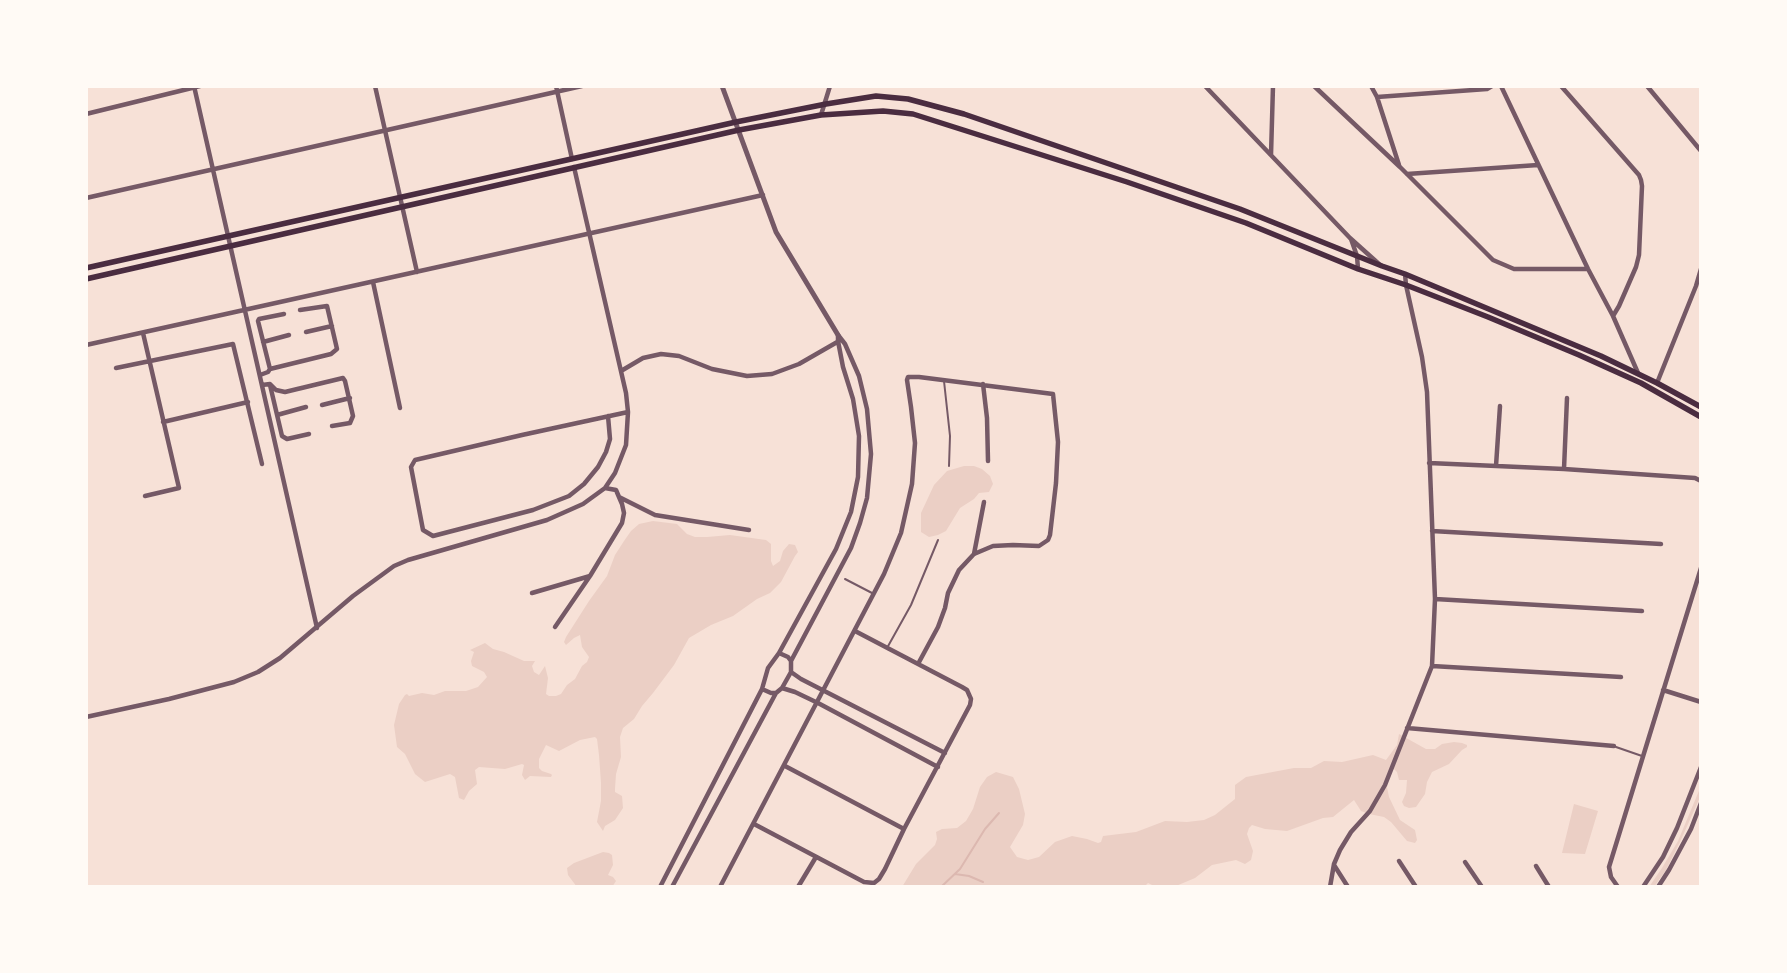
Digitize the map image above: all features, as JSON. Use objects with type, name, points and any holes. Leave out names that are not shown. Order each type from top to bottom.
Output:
[{"type":"main road","points":[[86,268],[736,122],[876,96],[908,100],[964,114],[1240,209],[1405,274],[1638,373],[1701,407]]},
{"type":"main road","points":[[86,279],[739,130],[821,115],[883,111],[913,114],[1136,185],[1246,223],[1358,269],[1406,285],[1578,355],[1641,383],[1701,417]]},
{"type":"street","points":[[86,114],[200,86]]},
{"type":"street","points":[[375,86],[417,272]]},
{"type":"street","points":[[86,198],[386,131],[556,89],[582,86]]},
{"type":"street","points":[[672,887],[776,694],[782,688],[791,672],[791,661],[851,548],[867,498],[871,454],[867,409],[859,376],[839,338],[776,232],[722,86]]},
{"type":"street","points":[[821,115],[826,104],[830,86]]},
{"type":"street","points":[[1205,86],[1350,238],[1382,266]]},
{"type":"street","points":[[1271,155],[1273,86]]},
{"type":"street","points":[[1314,86],[1400,167],[1493,260],[1514,269],[1588,269]]},
{"type":"street","points":[[1371,86],[1377,98],[1400,167]]},
{"type":"street","points":[[1377,98],[1487,89],[1492,86]]},
{"type":"street","points":[[1501,86],[1588,269],[1613,316],[1638,373]]},
{"type":"street","points":[[1561,86],[1639,175],[1641,180],[1639,255],[1619,306],[1613,316]]},
{"type":"street","points":[[1647,86],[1701,151]]},
{"type":"street","points":[[194,87],[317,628]]},
{"type":"street","points":[[556,89],[572,159]]},
{"type":"street","points":[[1407,174],[1538,165]]},
{"type":"street","points":[[86,717],[169,700],[234,682],[258,672],[280,658],[353,596],[394,566],[408,560],[547,520],[582,504],[605,488],[615,473],[626,445],[628,412],[621,370],[574,167]]},
{"type":"street","points":[[86,345],[763,195]]},
{"type":"street","points":[[1350,238],[1357,256],[1358,269]]},
{"type":"street","points":[[1657,382],[1696,286],[1701,269]]},
{"type":"street","points":[[1330,887],[1334,864],[1340,850],[1351,832],[1379,798],[1432,666],[1435,599],[1426,392],[1422,357],[1405,274]]},
{"type":"street","points":[[373,282],[400,408]]},
{"type":"street","points":[[260,375],[268,372],[270,369],[335,352],[337,349],[327,306],[300,310]]},
{"type":"street","points":[[270,369],[258,321],[259,319],[284,314]]},
{"type":"street","points":[[306,332],[332,326]]},
{"type":"street","points":[[144,333],[179,488],[145,496]]},
{"type":"street","points":[[263,342],[289,335]]},
{"type":"street","points":[[621,370],[642,358],[661,354],[679,356],[712,369],[747,376],[772,374],[799,364],[839,338]]},
{"type":"street","points":[[660,887],[762,689],[768,668],[779,653],[836,549],[851,512],[858,477],[859,436],[853,399],[843,367],[839,338]]},
{"type":"street","points":[[116,368],[232,343],[262,464]]},
{"type":"street","points":[[720,887],[856,630],[884,574],[901,533],[912,484],[915,442],[906,380],[909,376],[983,384],[1054,395],[1058,442],[1056,483],[1048,540],[1034,547],[993,546],[974,554],[959,570],[948,593],[938,627],[918,664]]},
{"type":"street","points":[[270,384],[276,390],[285,392],[343,378],[350,398],[353,416],[350,423],[332,426]]},
{"type":"street","points":[[262,385],[270,384]]},
{"type":"street","points":[[270,384],[282,436],[287,439],[309,434]]},
{"type":"street","points":[[983,384],[988,461]]},
{"type":"street","points":[[322,405],[350,398]]},
{"type":"street","points":[[1564,469],[1567,398]]},
{"type":"street","points":[[163,422],[248,402]]},
{"type":"street","points":[[1496,466],[1500,406]]},
{"type":"street","points":[[277,414],[306,408]]},
{"type":"street","points":[[608,416],[610,438],[606,452],[594,473],[569,496],[533,510],[433,536],[423,530],[411,467],[412,463],[419,458],[608,416],[628,412]]},
{"type":"street","points":[[1429,463],[1564,469],[1695,478],[1701,481]]},
{"type":"street","points":[[555,627],[590,576],[622,523],[624,512],[616,490],[605,488]]},
{"type":"street","points":[[619,497],[655,515],[749,530]]},
{"type":"street","points":[[974,554],[984,502]]},
{"type":"street","points":[[1432,531],[1662,544]]},
{"type":"street","points":[[1618,887],[1611,877],[1609,867],[1701,568]]},
{"type":"street","points":[[532,593],[590,576]]},
{"type":"street","points":[[1435,599],[1642,611]]},
{"type":"street","points":[[754,824],[864,882],[874,883],[882,875],[904,829],[970,705],[970,695],[962,687],[856,630]]},
{"type":"street","points":[[779,653],[788,657],[791,661]]},
{"type":"street","points":[[1432,666],[1621,677]]},
{"type":"street","points":[[791,672],[945,753]]},
{"type":"street","points":[[782,688],[818,703],[938,767]]},
{"type":"street","points":[[762,689],[776,694]]},
{"type":"street","points":[[1663,690],[1701,702]]},
{"type":"street","points":[[1407,728],[1614,746]]},
{"type":"street","points":[[785,766],[904,829]]},
{"type":"street","points":[[1643,887],[1663,857],[1677,828],[1701,767]]},
{"type":"street","points":[[1658,887],[1691,829],[1701,803]]},
{"type":"street","points":[[798,887],[816,857]]},
{"type":"street","points":[[1399,861],[1416,887]]},
{"type":"street","points":[[1466,862],[1482,887]]},
{"type":"street","points":[[1334,864],[1348,887]]},
{"type":"street","points":[[1536,866],[1549,887]]},
{"type":"lane","points":[[944,380],[950,436],[949,466]]},
{"type":"lane","points":[[887,648],[911,605],[938,540]]},
{"type":"lane","points":[[845,579],[874,594]]},
{"type":"lane","points":[[1614,746],[1620,750],[1643,756]]},
{"type":"shaded area","points":[[964,466],[974,466],[982,469],[990,476],[993,484],[989,492],[979,493],[974,499],[960,508],[946,531],[929,537],[921,532],[921,513],[934,485],[947,471]]},
{"type":"shaded area","points":[[653,521],[677,524],[687,534],[695,537],[730,535],[766,540],[771,544],[771,561],[773,566],[780,561],[783,551],[789,544],[795,545],[798,552],[781,582],[770,593],[757,599],[733,616],[711,625],[689,638],[674,665],[634,719],[623,728],[620,737],[621,757],[616,774],[615,792],[622,796],[623,808],[615,820],[605,826],[603,831],[597,822],[601,801],[601,783],[597,739],[595,737],[580,740],[559,751],[546,745],[539,759],[539,768],[551,774],[551,777],[530,776],[525,780],[522,775],[524,765],[522,764],[505,769],[479,767],[475,770],[477,784],[469,791],[464,800],[459,798],[455,777],[450,774],[425,782],[415,774],[405,754],[397,747],[394,725],[399,704],[405,695],[422,693],[434,695],[445,691],[466,691],[478,687],[487,677],[484,672],[472,666],[471,661],[474,652],[470,650],[485,643],[493,649],[524,661],[535,661],[532,666],[534,672],[539,675],[545,666],[548,678],[546,694],[556,696],[561,694],[567,685],[575,679],[589,657],[582,647],[580,635],[566,645],[564,642],[566,637],[607,576],[615,555],[631,531],[639,524]]},
{"type":"shaded area","points":[[1399,734],[1426,749],[1435,749],[1442,744],[1454,742],[1467,745],[1449,764],[1432,772],[1427,782],[1425,794],[1416,807],[1409,808],[1404,806],[1402,802],[1406,793],[1407,780],[1399,780],[1394,769],[1390,771],[1387,787],[1389,797],[1400,820],[1415,830],[1417,840],[1415,843],[1407,841],[1391,822],[1384,817],[1361,811],[1354,800],[1333,817],[1323,818],[1287,831],[1265,829],[1252,825],[1247,834],[1253,851],[1251,860],[1245,864],[1236,860],[1212,865],[1195,878],[1176,886],[1156,887],[1148,883],[1144,887],[902,887],[916,864],[935,845],[937,839],[936,832],[942,829],[957,828],[966,821],[973,809],[980,787],[987,777],[996,772],[1013,777],[1019,789],[1025,814],[1023,825],[1010,847],[1017,857],[1028,860],[1039,857],[1055,842],[1072,836],[1098,843],[1101,842],[1103,836],[1136,832],[1165,821],[1187,822],[1204,820],[1215,815],[1235,799],[1235,785],[1246,777],[1294,768],[1311,768],[1324,761],[1342,762],[1373,755],[1386,760],[1397,745]]},
{"type":"shaded area","points":[[1701,786],[1701,795],[1666,870],[1654,887],[1649,887],[1678,841]]},
{"type":"shaded area","points":[[1574,804],[1598,811],[1585,854],[1562,853]]},
{"type":"shaded area","points":[[603,852],[612,855],[613,865],[608,875],[616,881],[612,887],[577,887],[568,875],[567,868],[574,863]]},
{"type":"waterway","points":[[941,887],[960,869],[985,829],[999,813]]},
{"type":"waterway","points":[[955,874],[969,876],[983,882]]}]
